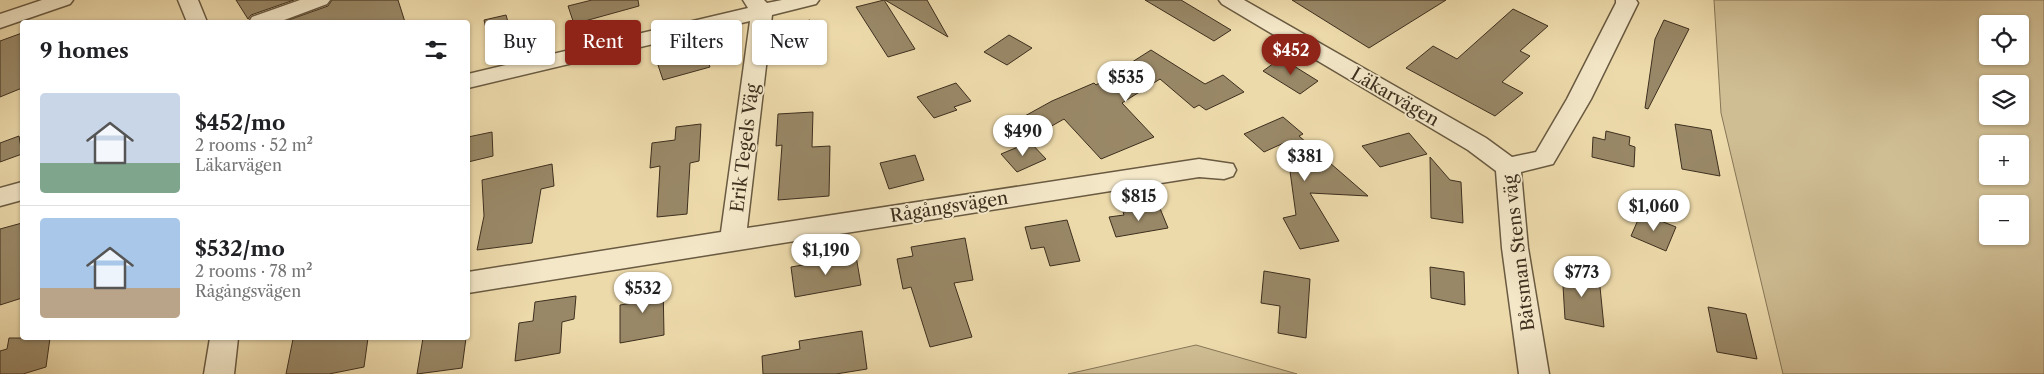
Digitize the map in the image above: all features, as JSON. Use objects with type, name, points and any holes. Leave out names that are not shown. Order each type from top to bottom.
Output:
[{"type":"street","points":[[0,21],[63,0]]},
{"type":"street","points":[[188,0],[196,20]]},
{"type":"street","points":[[265,20],[320,0]]},
{"type":"street","points":[[470,80],[758,5],[809,0]]},
{"type":"street","name":"Läkarvägen","points":[[1229,0],[1477,144],[1508,167]]},
{"type":"street","name":"Båtsman Stens väg","points":[[1534,374],[1515,248],[1508,167],[1544,158],[1579,99],[1627,3],[1626,0]]},
{"type":"street","name":"Erik Tegels Väg","points":[[733,240],[758,5]]},
{"type":"street","name":"Rågångsvägen","points":[[470,283],[1199,168],[1224,170]]},
{"type":"street","points":[[0,197],[20,192]]},
{"type":"street","points":[[219,374],[224,340]]},
{"type":"shaded area","points":[[1714,0],[2044,0],[2044,374],[1783,374],[1721,113]]},
{"type":"shaded area","points":[[1196,345],[1297,374],[1068,374]]},
{"type":"building","points":[[236,0],[294,0],[251,15],[248,19]]},
{"type":"building","points":[[332,0],[398,0],[404,20],[289,20],[328,6]]},
{"type":"building","points":[[592,0],[638,0],[639,6],[588,20],[573,20],[568,6]]},
{"type":"building","points":[[884,0],[915,49],[888,57],[856,7]]},
{"type":"building","points":[[885,0],[927,0],[948,37]]},
{"type":"building","points":[[1145,0],[1181,0],[1231,30],[1214,41]]},
{"type":"building","points":[[1292,0],[1446,0],[1369,48]]},
{"type":"building","points":[[1513,9],[1548,26],[1520,51],[1530,56],[1502,82],[1523,93],[1495,116],[1406,68],[1433,46],[1457,59]]},
{"type":"building","points":[[506,15],[507,20],[485,20],[485,24],[484,20]]},
{"type":"building","points":[[1664,20],[1689,29],[1648,109],[1645,108],[1655,39]]},
{"type":"building","points":[[20,34],[20,89],[0,97],[0,41]]},
{"type":"building","points":[[1009,35],[1032,48],[1007,65],[984,52]]},
{"type":"building","points":[[1151,50],[1205,84],[1223,75],[1244,92],[1206,110],[1199,105],[1194,108],[1160,79],[1122,103],[1154,137],[1101,159],[1064,119],[1041,132],[1023,117],[1052,101],[1094,83],[1096,85]]},
{"type":"building","points":[[1281,58],[1318,81],[1300,94],[1263,71]]},
{"type":"building","points":[[658,65],[709,65],[710,67],[663,80]]},
{"type":"building","points":[[956,83],[971,101],[954,107],[957,110],[934,118],[917,97]]},
{"type":"building","points":[[813,112],[812,147],[830,146],[829,196],[778,200],[782,145],[776,146],[778,114]]},
{"type":"building","points":[[1283,117],[1303,134],[1299,136],[1368,196],[1310,193],[1339,241],[1300,249],[1283,218],[1296,215],[1286,142],[1264,152],[1244,134]]},
{"type":"building","points":[[701,124],[699,161],[690,163],[687,214],[657,217],[660,166],[650,168],[652,143],[675,140],[676,127]]},
{"type":"building","points":[[1675,124],[1711,130],[1720,176],[1682,169]]},
{"type":"building","points":[[1606,131],[1630,137],[1629,145],[1635,147],[1634,167],[1592,157],[1593,137],[1605,140]]},
{"type":"building","points":[[492,132],[493,156],[470,162],[470,137]]},
{"type":"building","points":[[1409,133],[1427,154],[1380,167],[1362,146]]},
{"type":"building","points":[[19,136],[20,155],[0,162],[0,143]]},
{"type":"building","points":[[1030,142],[1046,159],[1017,172],[1001,154]]},
{"type":"building","points":[[915,155],[924,180],[889,189],[880,163]]},
{"type":"building","points":[[1430,157],[1450,180],[1461,182],[1463,223],[1431,218]]},
{"type":"building","points":[[552,164],[554,186],[541,189],[532,243],[477,250],[484,216],[482,180]]},
{"type":"building","points":[[1159,206],[1168,228],[1116,237],[1109,217],[1124,215],[1123,212]]},
{"type":"building","points":[[1641,213],[1676,227],[1666,251],[1631,236]]},
{"type":"building","points":[[1067,220],[1080,261],[1050,266],[1044,247],[1031,249],[1025,227]]},
{"type":"building","points":[[20,224],[20,299],[0,305],[0,229]]},
{"type":"building","points":[[965,238],[973,280],[954,283],[972,337],[930,347],[911,287],[903,289],[897,259],[913,256],[911,247]]},
{"type":"building","points":[[856,256],[861,285],[795,297],[791,267]]},
{"type":"building","points":[[1430,267],[1464,272],[1465,305],[1431,298]]},
{"type":"building","points":[[1562,269],[1599,277],[1604,327],[1565,319]]},
{"type":"building","points":[[1264,271],[1310,279],[1306,338],[1278,333],[1280,306],[1261,303]]},
{"type":"building","points":[[663,282],[664,335],[620,343],[620,305],[633,303],[634,286]]},
{"type":"building","points":[[576,296],[574,319],[562,322],[560,353],[515,361],[519,323],[533,321],[535,302]]},
{"type":"building","points":[[1708,307],[1746,314],[1757,359],[1717,352]]},
{"type":"building","points":[[862,331],[867,369],[836,374],[763,374],[762,356],[800,349],[799,341]]},
{"type":"building","points":[[9,338],[50,340],[46,367],[23,374],[0,374],[0,351],[7,349]]},
{"type":"building","points":[[293,340],[368,340],[364,367],[329,374],[286,374]]},
{"type":"building","points":[[423,340],[466,340],[462,368],[417,374]]}]
